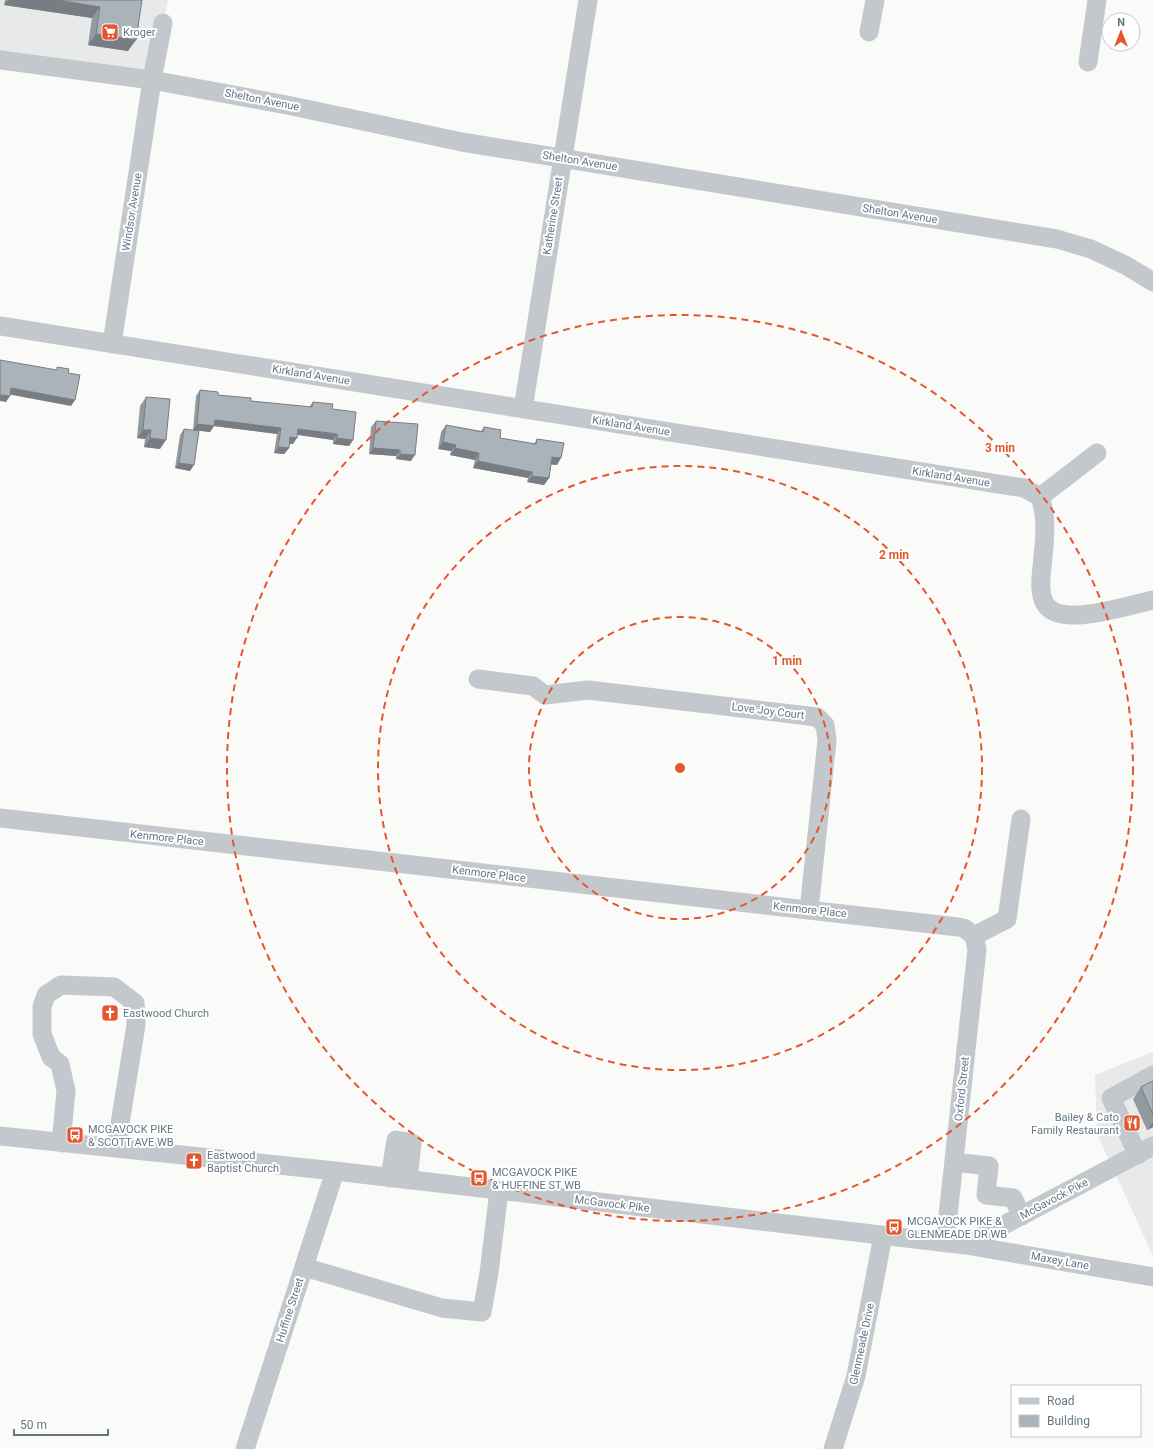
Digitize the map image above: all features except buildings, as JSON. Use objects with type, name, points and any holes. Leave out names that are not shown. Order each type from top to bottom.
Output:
[{"type":"street","name":"Katherine Street","points":[[523,409],[588,0]]},
{"type":"street","points":[[869,32],[874,0]]},
{"type":"street","points":[[1088,62],[1097,0]]},
{"type":"street","name":"Windsor Avenue","points":[[112,344],[152,80],[163,23]]},
{"type":"street","name":"Shelton Avenue","points":[[0,60],[152,80],[287,105],[462,142],[1057,239],[1091,249],[1127,266],[1153,282]]},
{"type":"street","name":"Kirkland Avenue","points":[[0,326],[1024,488],[1040,497]]},
{"type":"street","points":[[1097,453],[1040,497],[1045,511],[1040,584],[1044,601],[1047,607],[1062,615],[1081,616],[1153,600]]},
{"type":"street","name":"Love Joy Court","points":[[478,679],[533,686],[546,695],[588,690],[817,717],[825,725],[827,740],[809,910]]},
{"type":"street","name":"Kenmore Place","points":[[0,818],[958,927],[964,928],[974,936]]},
{"type":"street","points":[[974,936],[1008,919],[1021,819]]},
{"type":"street","name":"Oxford Street","points":[[945,1243],[977,949],[974,936]]},
{"type":"street","points":[[61,1143],[66,1091],[60,1064],[51,1057],[42,1034],[42,1007],[46,995],[61,985],[114,987],[135,1003],[136,1025],[116,1148]]},
{"type":"street","points":[[1148,1151],[1112,1098],[1153,1075]]},
{"type":"street","name":"McGavock Pike","points":[[0,1136],[335,1171],[966,1245],[1148,1151]]},
{"type":"street","points":[[954,1162],[989,1166],[986,1195],[1013,1198],[1022,1216]]},
{"type":"street","name":"Huffine Street","points":[[245,1449],[335,1171]]},
{"type":"street","points":[[304,1267],[442,1308],[482,1312],[499,1191]]},
{"type":"street","name":"Glenmeade Drive","points":[[833,1449],[856,1376],[883,1236]]},
{"type":"street","name":"Maxey Lane","points":[[966,1245],[1153,1277]]},
{"type":"shaded area","points":[[0,0],[168,0],[152,80],[0,60]]},
{"type":"shaded area","points":[[1153,1052],[1153,1256],[1097,1134],[1095,1075]]},
{"type":"place","name":"Kroger","points":[[110,32]]},
{"type":"place","name":"Eastwood Church","points":[[110,1013]]},
{"type":"place","name":"Bailey & Cato Family Restaurant","points":[[1132,1123]]},
{"type":"place","name":"MCGAVOCK PIKE & SCOTT AVE WB","points":[[75,1135]]},
{"type":"place","name":"Eastwood Baptist Church","points":[[194,1161]]},
{"type":"place","name":"MCGAVOCK PIKE & HUFFINE ST WB","points":[[479,1178]]},
{"type":"place","name":"MCGAVOCK PIKE & GLENMEADE DR WB","points":[[894,1227]]}]
